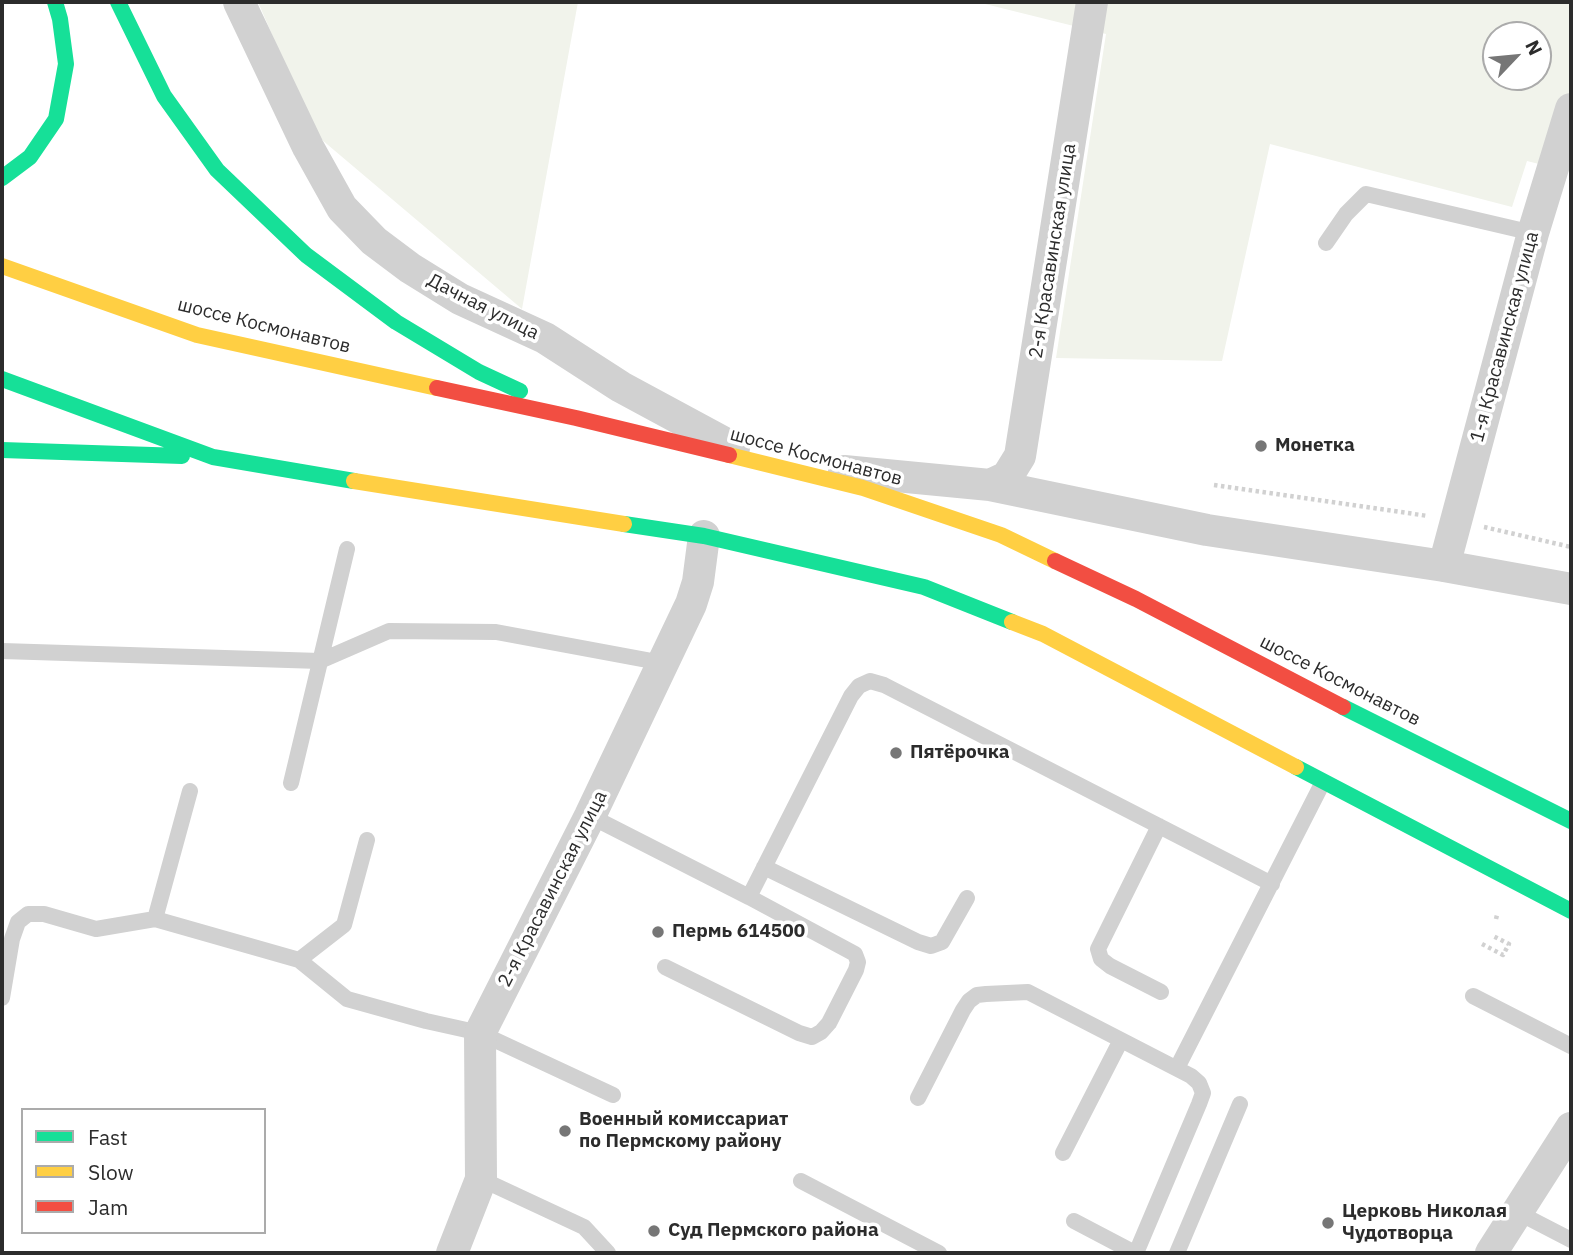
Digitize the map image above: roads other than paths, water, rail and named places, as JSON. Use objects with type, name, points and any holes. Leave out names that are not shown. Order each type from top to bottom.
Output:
[{"type":"main road","points":[[2,178],[30,157],[55,119],[66,64],[55,2]]},
{"type":"main road","points":[[118,2],[164,96],[217,170],[306,254],[396,322],[479,372],[576,418]]},
{"type":"main road","name":"шоссе Космонавтов","points":[[2,266],[197,335],[576,418],[863,488],[1001,535],[1136,599],[1343,707],[1571,821]]},
{"type":"main road","points":[[2,379],[213,457]]},
{"type":"main road","points":[[2,450],[213,457],[524,510],[704,536],[924,587],[1043,634],[1571,911]]},
{"type":"street","name":"Дачная улица","points":[[239,2],[308,147],[342,208],[374,241],[410,268],[460,299],[545,338],[621,387],[762,463]]},
{"type":"street","name":"2-я Красавинская улица","points":[[990,485],[1007,477],[1020,456],[1092,2]]},
{"type":"street","name":"1-я Красавинская улица","points":[[1444,566],[1533,233],[1571,109]]},
{"type":"street","points":[[762,463],[990,485],[1208,530],[1444,566],[1571,589]]},
{"type":"street","name":"2-я Красавинская улица","points":[[453,1253],[481,1179],[481,1033],[590,816],[691,604],[698,582],[704,536]]},
{"type":"street","points":[[1506,1238],[1571,1128]]},
{"type":"lane","points":[[1326,243],[1346,214],[1367,194],[1533,233]]},
{"type":"lane","points":[[291,783],[347,549]]},
{"type":"lane","points":[[2,651],[320,661],[389,631],[496,632],[663,663]]},
{"type":"lane","points":[[748,897],[851,696],[859,687],[870,681],[884,685],[1272,884]]},
{"type":"lane","points":[[1177,1068],[1324,782]]},
{"type":"lane","points":[[155,919],[190,791]]},
{"type":"lane","points":[[590,816],[855,954],[858,962],[829,1023],[812,1037],[666,967]]},
{"type":"lane","points":[[1159,826],[1098,949],[1101,959],[1110,966],[1161,992]]},
{"type":"lane","points":[[299,960],[344,925],[367,840]]},
{"type":"lane","points":[[764,867],[931,946],[942,942],[967,898]]},
{"type":"lane","points":[[2,998],[12,939],[18,922],[28,914],[44,914],[96,929],[155,919],[299,960],[347,999],[481,1033],[613,1095]]},
{"type":"lane","points":[[918,1098],[969,1001],[977,995],[1028,992],[1177,1068],[1199,1083],[1203,1093],[1136,1253],[1074,1222]]},
{"type":"lane","points":[[1473,996],[1571,1046]]},
{"type":"lane","points":[[1063,1153],[1121,1040]]},
{"type":"lane","points":[[1177,1253],[1240,1104]]},
{"type":"lane","points":[[481,1179],[584,1227],[608,1253]]},
{"type":"lane","points":[[801,1181],[939,1253]]},
{"type":"lane","points":[[1506,1238],[1571,1240]]},
{"type":"place","name":"Монетка","points":[[1261,446]]},
{"type":"place","name":"Пятёрочка","points":[[896,753]]},
{"type":"place","name":"Пермь 614500","points":[[658,932]]},
{"type":"place","name":"Военный комиссариат по Пермскому району","points":[[565,1131]]},
{"type":"place","name":"Церковь Николая Чудотворца","points":[[1328,1223]]},
{"type":"place","name":"Суд Пермского района","points":[[654,1231]]}]
